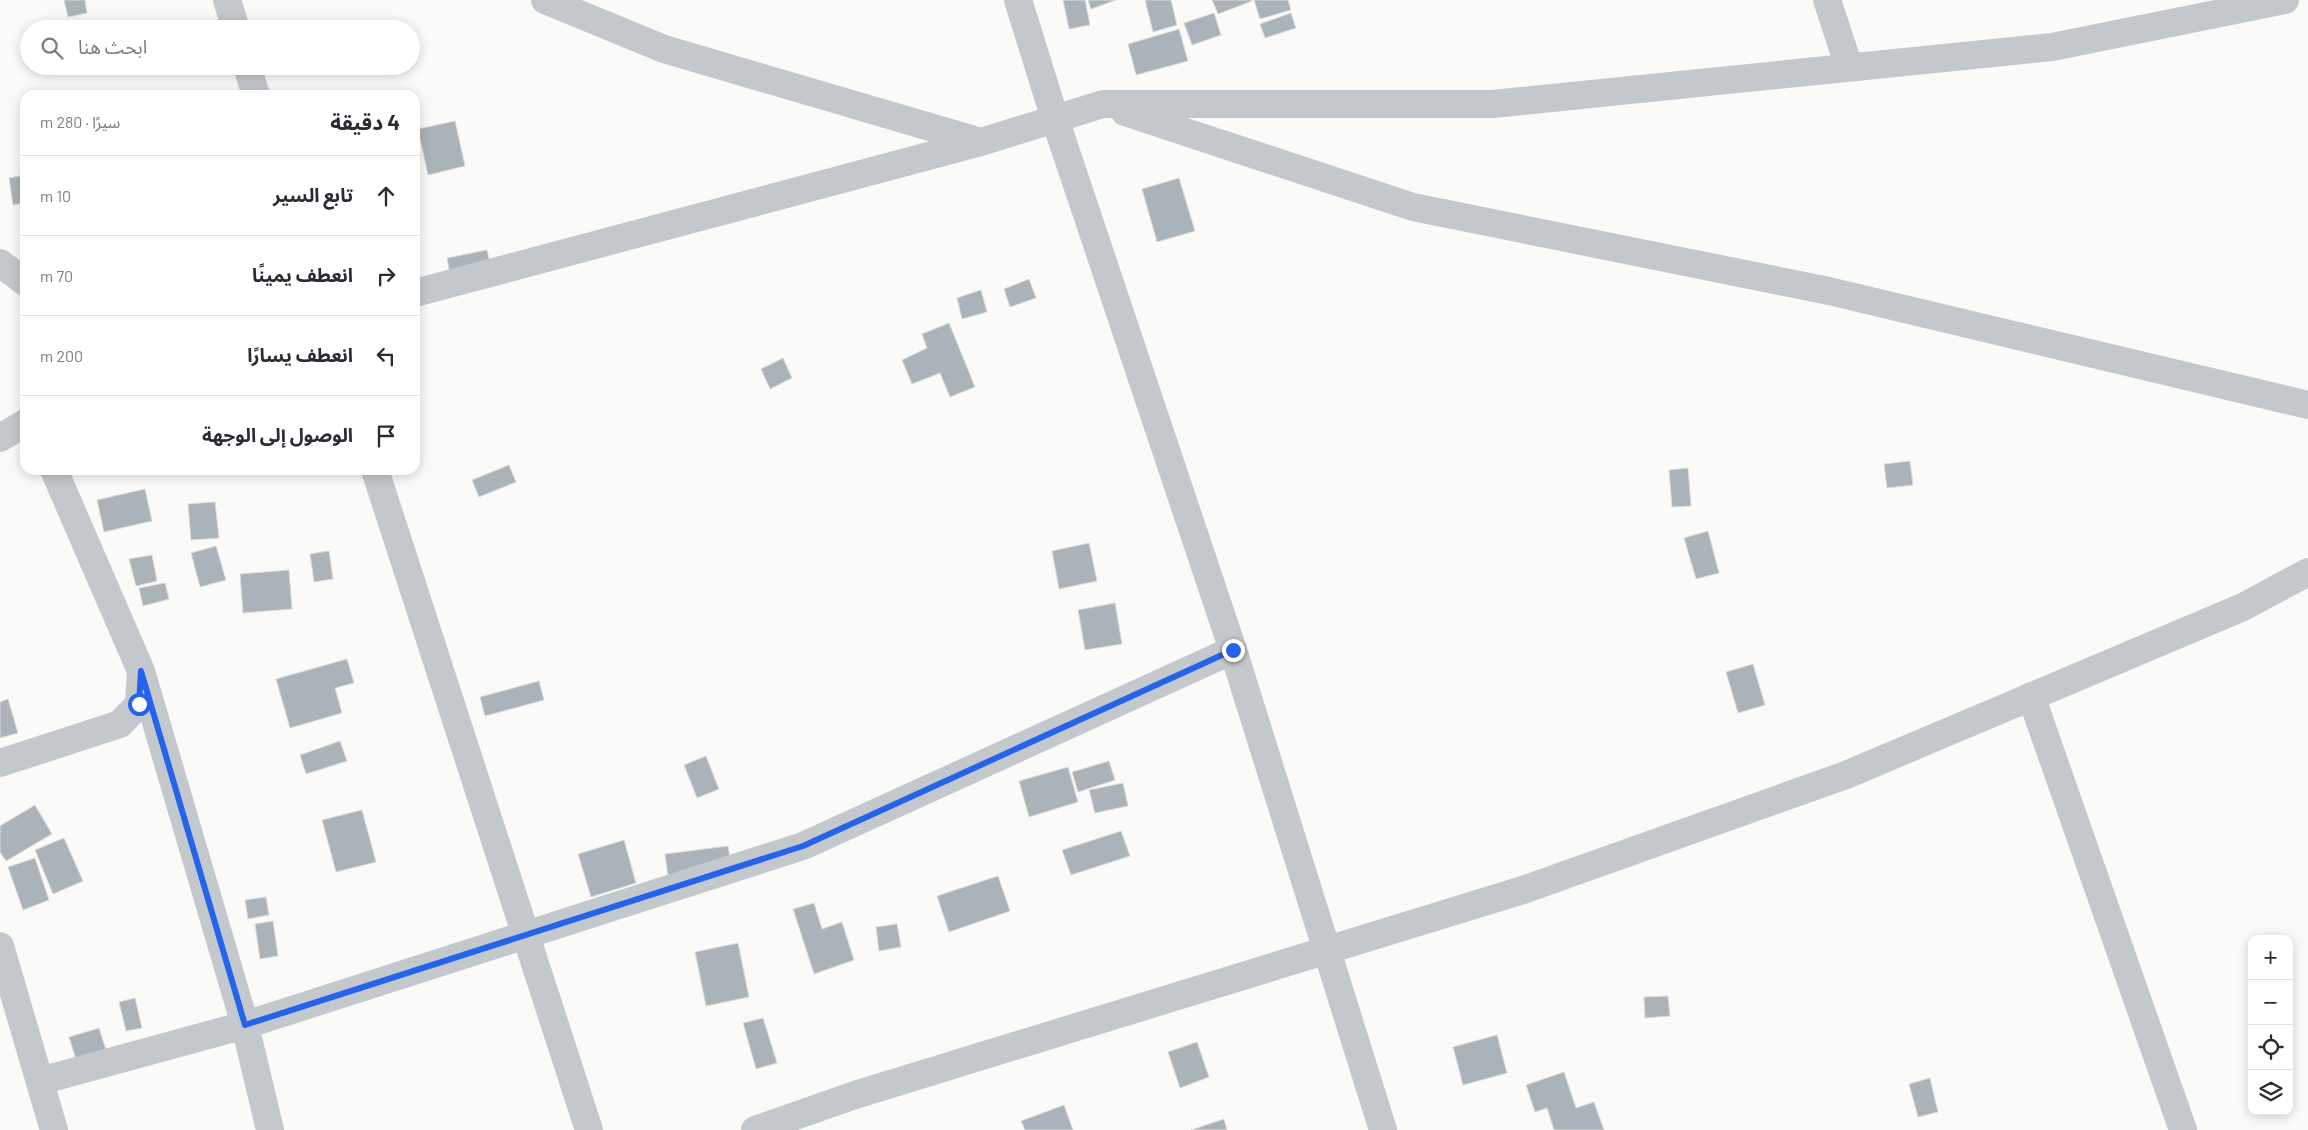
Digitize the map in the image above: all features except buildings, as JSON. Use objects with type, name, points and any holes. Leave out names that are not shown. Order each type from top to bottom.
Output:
[{"type":"street","points":[[227,0],[233,20]]},
{"type":"street","points":[[545,0],[664,49],[981,142]]},
{"type":"street","points":[[1018,0],[1055,119],[1233,650],[1325,950],[1383,1130]]},
{"type":"street","points":[[1827,0],[1849,68]]},
{"type":"street","points":[[420,292],[981,142],[1103,104],[1493,104],[2052,47],[2285,0]]},
{"type":"street","points":[[250,75],[254,90]]},
{"type":"street","points":[[1103,104],[1413,206],[1829,292],[2308,405]]},
{"type":"street","points":[[0,263],[20,278]]},
{"type":"street","points":[[0,438],[20,426]]},
{"type":"street","points":[[56,475],[141,671],[245,1025],[270,1130]]},
{"type":"street","points":[[377,475],[589,1130]]},
{"type":"street","points":[[755,1130],[855,1095],[1523,890],[1827,782],[2243,607],[2308,572]]},
{"type":"street","points":[[40,1081],[245,1025],[803,846],[1233,650]]},
{"type":"street","points":[[0,763],[120,724],[139,704],[141,671]]},
{"type":"street","points":[[2031,696],[2183,1130]]},
{"type":"street","points":[[0,946],[54,1130]]},
{"type":"route","points":[[139,704],[141,671],[245,1025],[803,846],[1233,650]]}]
